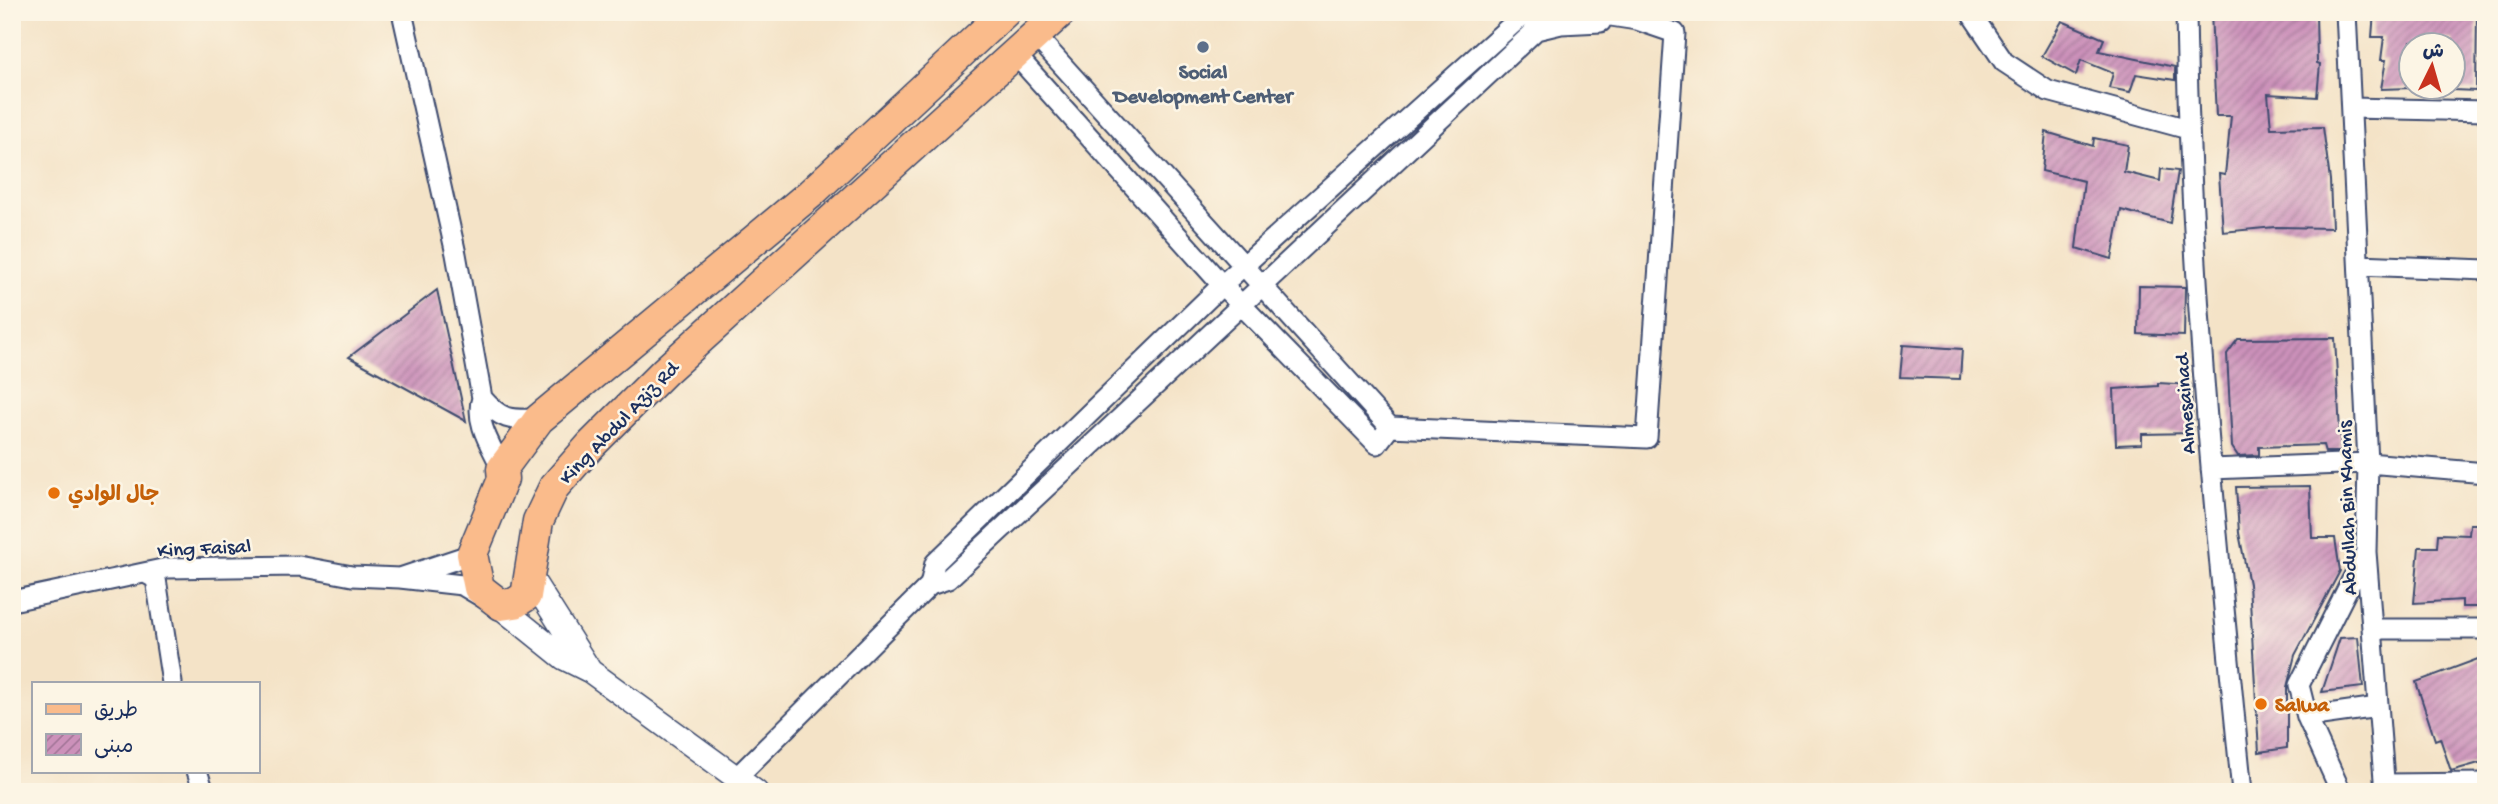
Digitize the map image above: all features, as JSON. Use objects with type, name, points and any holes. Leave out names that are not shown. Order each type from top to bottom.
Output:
[{"type":"main road","points":[[531,578],[526,596],[515,603],[501,605],[479,588],[472,554],[503,479],[502,468],[539,419],[810,194],[1005,12]]},
{"type":"main road","name":"King Abdul Aziz Rd","points":[[531,578],[538,521],[554,487],[665,371],[1061,12]]},
{"type":"main road","points":[[810,194],[834,219]]},
{"type":"main road","points":[[634,339],[665,371]]},
{"type":"street","points":[[402,12],[456,254],[482,398],[479,408],[482,424],[502,468]]},
{"type":"street","points":[[930,585],[936,563],[1222,285],[1504,31],[1531,12]]},
{"type":"street","points":[[1585,12],[1637,20],[1675,33]]},
{"type":"street","points":[[1025,45],[1242,267],[1390,427],[1647,438],[1676,12]]},
{"type":"street","points":[[1970,12],[2004,62],[2048,90],[2188,129]]},
{"type":"street","name":"Almesainad","points":[[2186,12],[2188,129],[2211,469],[2242,792]]},
{"type":"street","name":"Abdullah Bin Khamis","points":[[2346,12],[2368,463],[2366,552],[2375,628],[2385,788]]},
{"type":"street","points":[[735,779],[930,585],[948,579],[1240,303],[1536,30],[1561,24],[1637,20]]},
{"type":"street","points":[[1025,45],[1222,285],[1377,444],[1390,427]]},
{"type":"street","points":[[2351,108],[2486,111]]},
{"type":"street","points":[[2359,265],[2486,270]]},
{"type":"street","points":[[482,398],[496,415],[511,420],[539,419]]},
{"type":"street","points":[[2211,469],[2368,463],[2486,473]]},
{"type":"street","points":[[2341,792],[2307,717],[2299,685],[2366,552]]},
{"type":"street","points":[[400,578],[472,554]]},
{"type":"street","name":"King Faisal","points":[[12,601],[167,568],[299,566],[352,576],[462,585],[503,609]]},
{"type":"street","points":[[145,573],[156,579],[172,682]]},
{"type":"street","points":[[531,578],[590,671]]},
{"type":"street","points":[[503,609],[564,658],[590,671],[756,792]]},
{"type":"street","points":[[2375,628],[2486,629]]},
{"type":"street","points":[[2307,717],[2378,707]]},
{"type":"street","points":[[197,772],[204,792]]},
{"type":"street","points":[[2385,788],[2486,783]]},
{"type":"building","points":[[2211,12],[2316,12],[2317,63],[2320,64],[2317,97],[2268,94],[2271,128],[2323,127],[2330,180],[2332,228],[2275,227],[2223,232],[2219,174],[2225,175],[2231,116],[2216,116]]},
{"type":"building","points":[[2374,12],[2477,12],[2476,91],[2466,91],[2466,32],[2396,32],[2396,88],[2381,89],[2386,60],[2381,60],[2384,37],[2372,37]]},
{"type":"building","points":[[2062,21],[2104,39],[2099,51],[2175,67],[2175,80],[2136,74],[2130,92],[2109,88],[2113,73],[2081,60],[2076,75],[2042,56]]},
{"type":"building","points":[[2046,132],[2093,146],[2094,138],[2128,145],[2124,172],[2160,181],[2161,169],[2178,171],[2170,223],[2121,210],[2112,259],[2076,248],[2084,181],[2042,171]]},
{"type":"building","points":[[2139,286],[2185,287],[2184,336],[2138,334]]},
{"type":"building","points":[[437,290],[466,421],[349,357]]},
{"type":"building","points":[[2335,338],[2341,452],[2325,452],[2323,445],[2259,447],[2259,455],[2238,456],[2232,447],[2227,354],[2238,339]]},
{"type":"building","points":[[1903,345],[1962,349],[1960,379],[1900,377]]},
{"type":"building","points":[[2158,383],[2191,385],[2193,433],[2142,434],[2142,444],[2116,445],[2114,389],[2158,386]]},
{"type":"building","points":[[2310,486],[2312,538],[2335,538],[2340,571],[2295,655],[2287,687],[2287,748],[2259,752],[2249,584],[2239,533],[2236,487]]},
{"type":"building","points":[[2470,524],[2486,524],[2486,595],[2482,595],[2479,607],[2462,607],[2462,600],[2414,603],[2419,547],[2437,547],[2438,534],[2469,535]]},
{"type":"building","points":[[2358,637],[2363,687],[2322,692],[2340,638]]},
{"type":"building","points":[[2486,656],[2486,761],[2451,771],[2440,738],[2435,740],[2416,682]]},
{"type":"place","name":"Social Development Center","points":[[1203,47]]},
{"type":"place","name":"جال الوادي","points":[[54,493]]},
{"type":"place","name":"Salwa","points":[[2261,704]]}]
